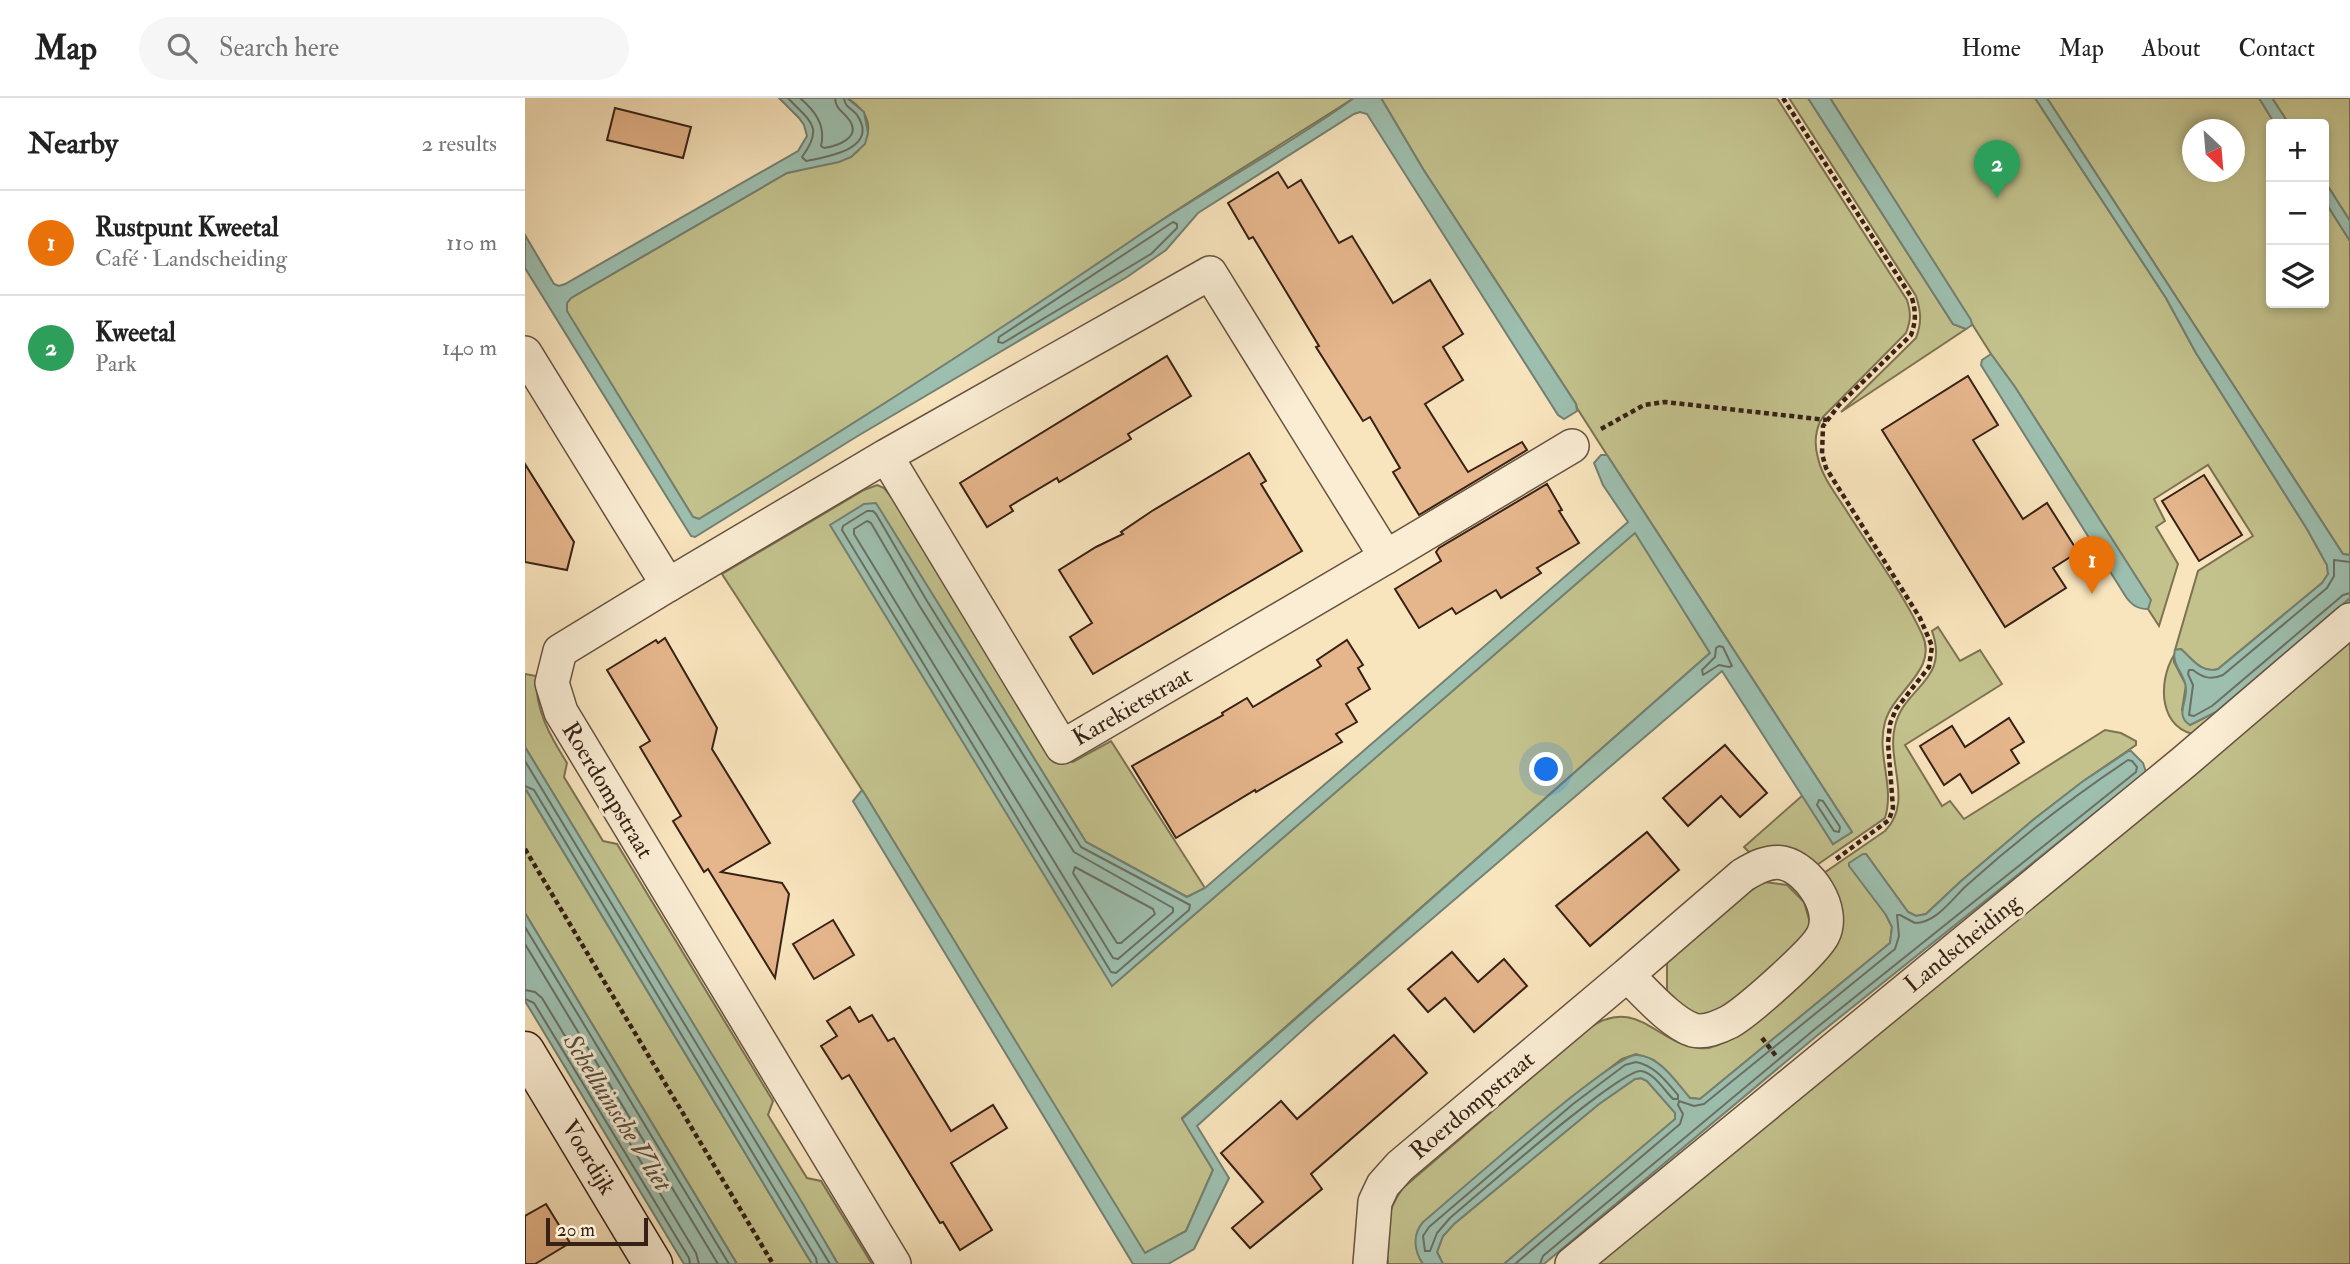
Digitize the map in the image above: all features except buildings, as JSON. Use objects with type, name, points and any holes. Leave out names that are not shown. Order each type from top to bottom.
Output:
[{"type":"street","points":[[525,353],[668,585],[886,456],[1210,273],[1386,557]]},
{"type":"street","name":"Karekietstraat","points":[[886,456],[1062,747],[1572,446]]},
{"type":"street","name":"Roerdompstraat","points":[[668,585],[560,651],[552,683],[561,712],[894,1264]]},
{"type":"street","name":"Landscheiding","points":[[1572,1264],[2184,762],[2350,620]]},
{"type":"street","name":"Roerdompstraat","points":[[1370,1264],[1375,1202],[1383,1185],[1410,1157],[1743,874],[1763,864],[1781,862],[1798,870],[1806,878]]},
{"type":"street","points":[[1627,975],[1671,1016],[1694,1030],[1713,1029],[1730,1021],[1815,949],[1825,933],[1827,916],[1822,898],[1806,878]]},
{"type":"street","name":"Voordijk","points":[[525,1051],[653,1264]]},
{"type":"path","points":[[1783,98],[1912,298],[1916,312],[1916,323],[1911,335],[1827,420],[1821,439],[1826,468],[1920,618],[1932,646],[1929,667],[1896,709],[1890,724],[1888,743],[1893,808],[1889,820],[1806,878]]},
{"type":"path","points":[[1572,446],[1630,412],[1654,403],[1678,403],[1827,420]]},
{"type":"path","points":[[525,849],[773,1264]]},
{"type":"shaded area","points":[[847,98],[1354,98],[1196,198],[868,414],[699,519],[693,517],[566,311],[567,303],[571,298],[787,173],[851,157],[865,142],[868,126],[862,111]]},
{"type":"shaded area","points":[[1381,98],[1777,98],[1907,300],[1910,316],[1906,333],[1823,417],[1817,431],[1816,448],[1826,479],[1914,618],[1926,647],[1925,658],[1885,722],[1883,746],[1888,806],[1885,818],[1814,867],[1751,854],[1744,847],[1803,795],[1833,844],[1852,832],[1423,169]]},
{"type":"shaded area","points":[[1789,98],[1808,98],[1953,324],[1966,329],[1841,412],[1916,338],[1920,322],[1919,307],[1916,296]]},
{"type":"shaded area","points":[[1830,98],[2035,98],[2166,298],[2196,353],[2307,529],[2327,565],[2328,574],[2322,583],[2218,669],[2202,668],[2181,649],[2175,650],[2198,571],[2253,536],[2208,465],[2154,499],[2165,521],[2156,527],[2178,564],[2159,626],[2148,609],[2150,599],[2015,387],[1991,354]]},
{"type":"shaded area","points":[[2047,98],[2259,98],[2272,119],[2266,119],[2266,308],[2329,308],[2329,208],[2350,241],[2350,555],[2343,554]]},
{"type":"shaded area","points":[[2272,98],[2350,98],[2350,221],[2329,188],[2329,119],[2286,119]]},
{"type":"shaded area","points":[[877,485],[884,488],[894,500],[1060,760],[1073,762],[1111,741],[1205,888],[1187,897],[1086,842],[875,503],[1112,986],[1635,532],[1710,653],[1182,1118],[1213,1170],[1186,1231],[1144,1254],[866,796],[722,574],[864,490]]},
{"type":"shaded area","points":[[2350,598],[2350,612],[2199,735],[2186,732],[2176,725],[2169,715],[2165,704],[2165,679],[2174,655],[2174,662],[2186,685],[2182,710],[2190,725],[2216,712]]},
{"type":"shaded area","points":[[1938,627],[1960,661],[1980,650],[2002,684],[1905,745],[1942,806],[1950,801],[1964,819],[2105,730],[2121,733],[2136,741],[2136,745],[2033,820],[1926,914],[1916,916],[1908,912],[1866,854],[1892,927],[1890,943],[1700,1099],[1690,1098],[1654,1060],[1636,1054],[1622,1059],[1569,1099],[1420,1259],[1423,1264],[1388,1264],[1387,1224],[1392,1207],[1403,1188],[1589,1028],[1606,1019],[1621,1017],[1646,1024],[1684,1045],[1708,1048],[1717,1045],[1734,1036],[1839,939],[1842,920],[1839,904],[1821,875],[1885,831],[1893,820],[1899,794],[1893,739],[1895,726],[1907,701],[1931,673],[1936,648],[1932,631]]},
{"type":"shaded area","points":[[2350,630],[2350,1264],[1589,1264]]},
{"type":"shaded area","points":[[525,674],[536,676],[541,711],[549,733],[567,763],[564,777],[603,841],[617,844],[773,1101],[768,1115],[807,1178],[821,1181],[872,1264],[838,1264],[525,747]]},
{"type":"shaded area","points":[[525,788],[812,1264],[737,1264],[525,913]]},
{"type":"shaded area","points":[[1764,882],[1787,885],[1804,902],[1810,923],[1799,949],[1721,1012],[1702,1018],[1684,1012],[1667,993],[1667,963],[1714,920]]},
{"type":"shaded area","points":[[1635,1079],[1647,1081],[1676,1113],[1676,1119],[1504,1264],[1443,1264],[1437,1252],[1443,1236],[1454,1224],[1599,1104]]},
{"type":"water","points":[[779,98],[847,98],[864,112],[868,133],[865,144],[851,157],[839,162],[787,173],[571,298],[567,303],[567,311],[693,517],[699,519],[868,414],[1170,215],[1303,133],[1354,98],[1381,98],[1423,169],[1576,404],[1577,411],[1564,419],[1558,415],[1367,114],[1360,112],[1198,213],[1166,250],[1127,277],[856,437],[695,537],[691,536],[525,268],[525,235],[554,284],[565,284],[798,151],[807,136],[804,125]]},
{"type":"water","points":[[1808,98],[1830,98],[1972,325],[1966,329],[1953,324]]},
{"type":"water","points":[[2035,98],[2047,98],[2343,554],[2350,555],[2350,598],[2216,712],[2190,725],[2182,713],[2186,688],[2176,665],[2175,650],[2181,649],[2202,668],[2218,669],[2322,583],[2328,574],[2327,565],[2196,353],[2166,298]]},
{"type":"water","points":[[2259,98],[2272,98],[2286,119],[2272,119]]},
{"type":"water","points":[[2329,188],[2350,221],[2350,241],[2329,208]]},
{"type":"water","points":[[1991,354],[2015,387],[2151,600],[2148,609],[2135,606],[2126,597],[1981,365],[1982,360]]},
{"type":"water","points":[[1601,455],[1607,455],[1852,832],[1833,844],[1722,671],[1316,1018],[1197,1126],[1229,1178],[1194,1249],[1168,1264],[1133,1264],[853,801],[862,790],[1145,1253],[1186,1231],[1213,1170],[1182,1119],[1710,653],[1635,533],[1112,986],[830,525],[864,504],[876,503],[1086,842],[1187,897],[1205,888],[1628,522],[1603,485],[1594,463]]},
{"type":"water","points":[[525,747],[838,1264],[812,1264],[525,788]]},
{"type":"water","points":[[2130,750],[2143,763],[2146,772],[1819,1034],[1544,1264],[1504,1264],[1675,1119],[1675,1113],[1647,1081],[1635,1079],[1599,1104],[1454,1224],[1443,1236],[1437,1252],[1443,1264],[1423,1264],[1415,1243],[1423,1222],[1598,1077],[1622,1061],[1637,1055],[1645,1056],[1667,1071],[1690,1098],[1700,1099],[1890,943],[1892,927],[1886,915],[1849,863],[1866,854],[1908,912],[1916,916],[1926,914],[2033,820],[2082,782]]},
{"type":"water","name":"Schelluinsche Vliet","points":[[525,913],[737,1264],[684,1264],[525,1001]]},
{"type":"place","name":"Kweetal","points":[[1997,198]]},
{"type":"place","name":"Rustpunt Kweetal","points":[[2092,594]]}]
